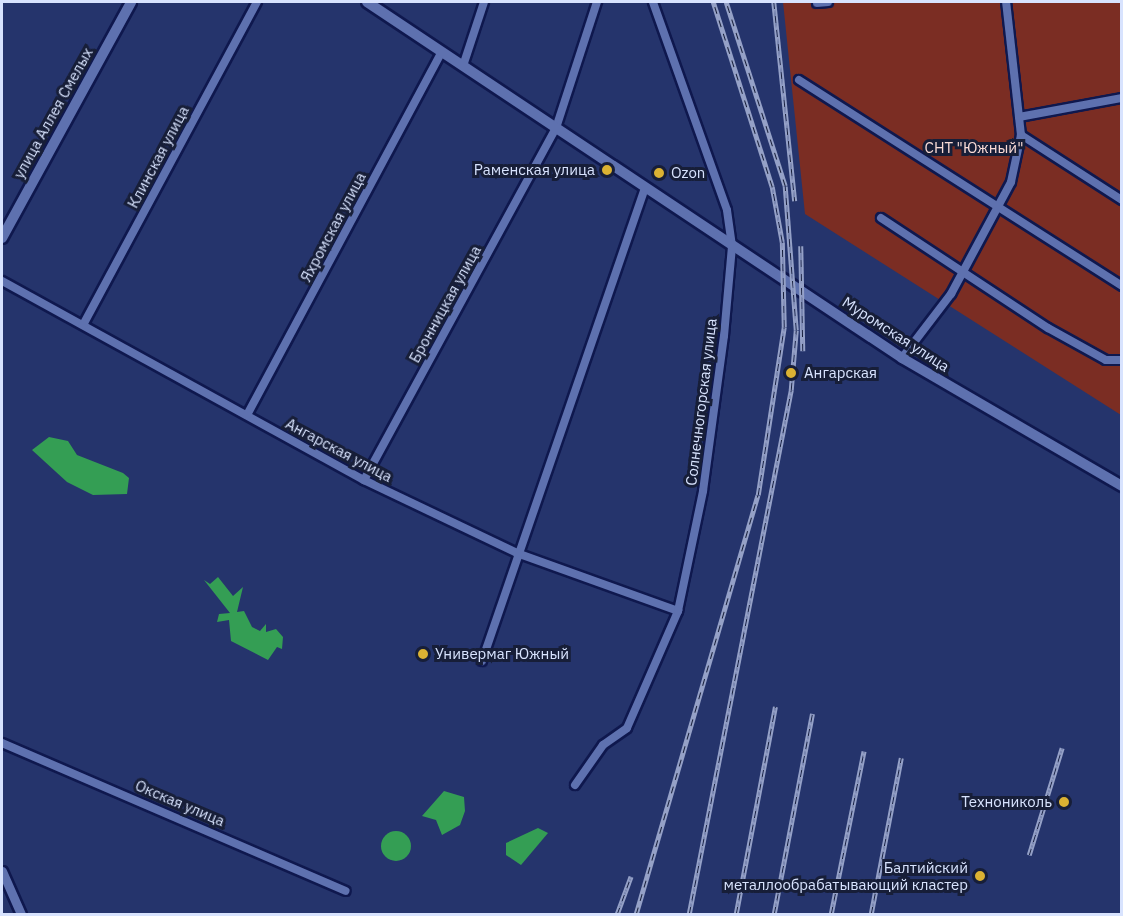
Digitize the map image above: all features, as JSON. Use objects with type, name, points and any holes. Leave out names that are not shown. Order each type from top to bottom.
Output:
[{"type":"main road","name":"улица Аллея Смелых","points":[[2,238],[131,2]]},
{"type":"main road","points":[[369,2],[645,188]]},
{"type":"main road","name":"Муромская улица","points":[[645,188],[902,358],[1122,486]]},
{"type":"street","name":"Клинская улица","points":[[83,325],[257,2]]},
{"type":"street","points":[[463,66],[484,2]]},
{"type":"street","points":[[556,128],[597,2]]},
{"type":"street","name":"Солнечногорская улица","points":[[575,785],[603,745],[627,728],[678,611],[704,491],[732,246],[727,210],[653,2]]},
{"type":"street","points":[[817,3],[828,2]]},
{"type":"street","points":[[902,358],[963,274],[1001,208],[1021,135],[1006,2]]},
{"type":"street","name":"Яхромская улица","points":[[247,415],[442,51]]},
{"type":"street","points":[[799,80],[1122,286]]},
{"type":"street","points":[[1019,117],[1122,98]]},
{"type":"street","name":"Бронницкая улица","points":[[364,480],[556,128]]},
{"type":"street","points":[[1021,135],[1122,200]]},
{"type":"street","points":[[482,661],[517,553],[645,188]]},
{"type":"street","points":[[881,218],[963,274],[1088,351],[1106,360],[1122,360]]},
{"type":"street","name":"Ангарская улица","points":[[2,281],[364,480],[517,553],[678,611]]},
{"type":"street","name":"Окская улица","points":[[2,743],[346,891]]},
{"type":"street","points":[[2,871],[21,915]]},
{"type":"green space","name":"СНТ \"Южный\"","points":[[783,2],[1121,2],[1121,415],[805,214]]},
{"type":"shaded area","points":[[49,437],[68,441],[77,455],[123,473],[129,478],[127,494],[93,495],[67,482],[32,450]]},
{"type":"shaded area","points":[[218,577],[233,596],[243,587],[237,612],[244,611],[252,627],[260,631],[266,624],[266,632],[276,629],[283,637],[282,649],[277,647],[268,660],[231,641],[229,620],[217,622],[219,614],[230,613],[204,580],[210,584]]},
{"type":"shaded area","points":[[444,791],[464,797],[465,811],[460,825],[442,835],[436,820],[422,816]]},
{"type":"shaded area","points":[[538,828],[548,833],[521,865],[506,855],[506,843]]},
{"type":"shaded area","points":[[396,831],[402,832],[410,840],[410,852],[402,860],[396,861],[390,860],[382,852],[381,846],[382,840],[390,832]]},
{"type":"railway","points":[[636,914],[758,495],[784,327],[782,242],[772,187],[713,2]]},
{"type":"railway","points":[[689,914],[791,390],[796,330],[785,186],[726,2]]},
{"type":"railway","points":[[774,2],[795,201]]},
{"type":"railway","points":[[801,246],[803,351]]},
{"type":"railway","points":[[736,914],[775,707]]},
{"type":"railway","points":[[774,914],[812,714]]},
{"type":"railway","points":[[1029,855],[1062,748]]},
{"type":"railway","points":[[831,914],[864,751]]},
{"type":"railway","points":[[871,914],[901,758]]},
{"type":"railway","points":[[617,914],[631,876]]},
{"type":"place","name":"Раменская улица","points":[[607,170]]},
{"type":"place","name":"Ozon","points":[[659,173]]},
{"type":"place","name":"Ангарская","points":[[791,373]]},
{"type":"place","name":"Универмаг Южный","points":[[423,654]]},
{"type":"place","name":"Технониколь","points":[[1064,802]]},
{"type":"place","name":"Балтийский металлообрабатывающий кластер","points":[[980,876]]}]
